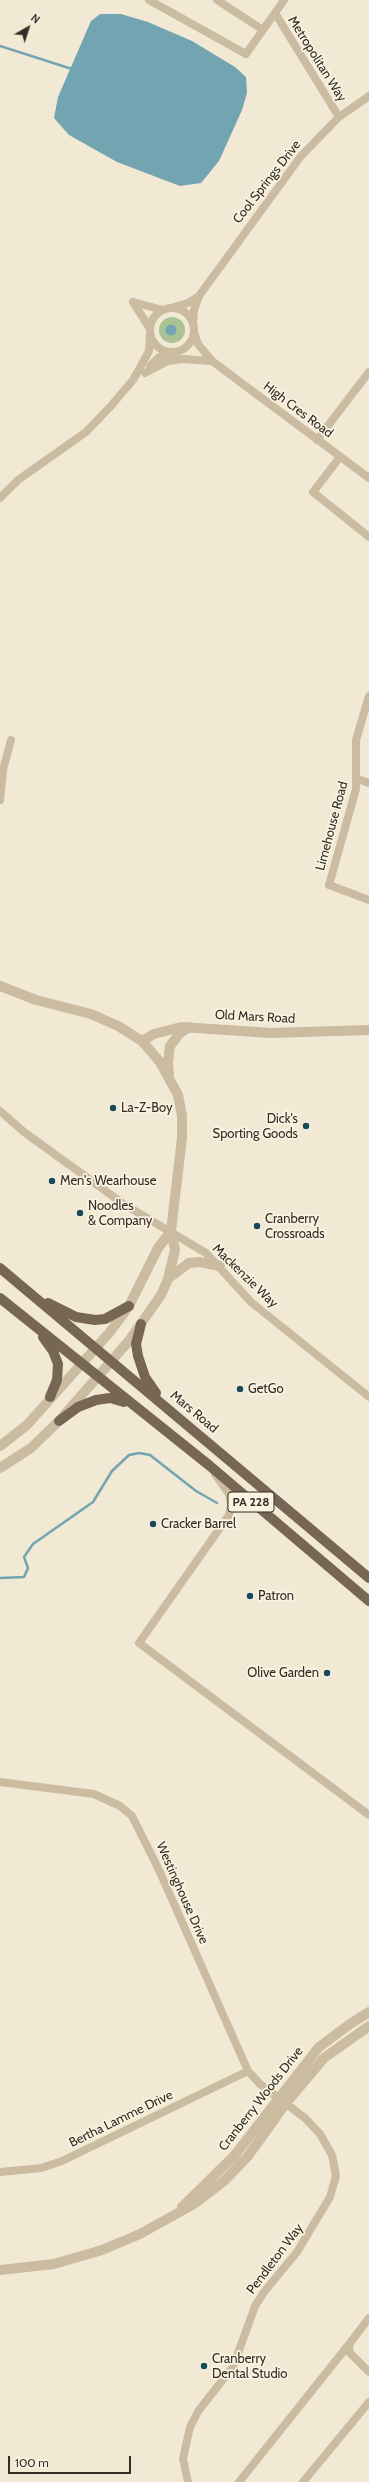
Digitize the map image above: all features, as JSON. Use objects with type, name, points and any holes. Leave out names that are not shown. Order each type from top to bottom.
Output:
[{"type":"main road","name":"Mars Road","points":[[0,1268],[162,1403],[269,1496],[369,1578]]},
{"type":"main road","name":"PA 228","points":[[0,1298],[131,1405],[210,1466],[369,1600]]},
{"type":"main road","points":[[36,1298],[86,1320],[105,1319],[128,1306]]},
{"type":"main road","points":[[33,1324],[53,1351],[58,1364],[57,1380],[50,1397]]},
{"type":"main road","points":[[141,1324],[136,1344],[141,1366],[145,1377],[162,1403]]},
{"type":"main road","points":[[59,1421],[78,1407],[96,1400],[110,1398],[131,1405]]},
{"type":"street","name":"Metropolitan Way","points":[[149,0],[246,54],[284,0]]},
{"type":"street","points":[[217,0],[263,30]]},
{"type":"street","name":"Metropolitan Way","points":[[275,13],[339,118]]},
{"type":"street","name":"Cool Springs Drive","points":[[193,328],[194,310],[199,296],[301,156],[339,118],[369,96]]},
{"type":"street","name":"Cool Springs Drive","points":[[166,309],[182,305],[199,296]]},
{"type":"street","points":[[145,373],[158,358],[170,352],[180,350],[188,345],[193,328],[184,312],[133,302],[150,331],[157,347],[170,352]]},
{"type":"street","points":[[0,498],[18,480],[86,432],[133,380],[149,351],[150,331],[154,317],[166,309]]},
{"type":"street","name":"High Cres Road","points":[[193,328],[198,344],[212,362],[369,478]]},
{"type":"street","points":[[133,380],[168,361],[182,359],[212,362]]},
{"type":"street","points":[[317,440],[369,372]]},
{"type":"street","points":[[340,457],[313,492],[369,537]]},
{"type":"street","name":"Limehouse Road","points":[[369,696],[356,740],[357,779],[329,885],[369,900]]},
{"type":"street","points":[[0,800],[3,770],[11,740]]},
{"type":"street","name":"Limehouse Road","points":[[357,779],[369,783]]},
{"type":"street","points":[[0,986],[36,1000],[91,1014],[118,1026],[142,1041],[170,1079],[178,1095],[182,1116],[182,1138],[171,1231],[175,1250],[168,1279],[161,1295],[141,1324],[112,1361],[59,1421],[31,1448],[0,1468]]},
{"type":"street","points":[[170,1079],[168,1062],[170,1046],[179,1034],[190,1027]]},
{"type":"street","name":"Old Mars Road","points":[[142,1041],[154,1034],[190,1027],[271,1032],[369,1030]]},
{"type":"street","name":"Mackenzie Way","points":[[0,1111],[24,1132],[101,1188],[126,1205],[206,1253],[220,1266],[251,1302],[369,1397]]},
{"type":"street","points":[[0,1446],[27,1425],[50,1397],[96,1348],[128,1306],[158,1248],[171,1231]]},
{"type":"street","points":[[168,1279],[189,1263],[200,1262],[220,1266]]},
{"type":"street","points":[[210,1466],[229,1494],[230,1510],[223,1525],[139,1643],[369,1815]]},
{"type":"street","name":"Westinghouse Drive","points":[[0,1782],[94,1794],[120,1806],[132,1816],[145,1839],[248,2071],[260,2084],[283,2100]]},
{"type":"street","name":"Cranberry Woods Drive","points":[[0,2270],[54,2264],[102,2250],[140,2234],[205,2196],[235,2170],[248,2156],[283,2100],[319,2047],[369,2012]]},
{"type":"street","name":"Cranberry Woods Drive","points":[[283,2100],[314,2068],[343,2043],[369,2026]]},
{"type":"street","points":[[343,2043],[369,2033]]},
{"type":"street","name":"Bertha Lamme Drive","points":[[0,2172],[41,2168],[62,2161],[248,2071]]},
{"type":"street","name":"Pendleton Way","points":[[188,2482],[183,2459],[185,2445],[192,2422],[199,2410],[233,2367],[255,2306],[313,2228],[332,2190],[336,2176],[332,2155],[320,2134],[283,2100]]},
{"type":"street","points":[[239,2482],[369,2318]]},
{"type":"street","points":[[350,2343],[349,2352],[369,2372]]},
{"type":"street","points":[[303,2482],[369,2402]]},
{"type":"green space","points":[[172,317],[181,321],[185,330],[181,339],[172,343],[163,339],[159,330],[163,321]]},
{"type":"water","points":[[100,14],[121,14],[148,22],[192,41],[235,67],[246,77],[247,93],[242,110],[219,161],[201,183],[180,186],[117,162],[69,135],[54,118],[58,97],[91,21]]},
{"type":"water","points":[[171,324],[175,326],[177,330],[175,334],[171,336],[167,334],[165,330],[167,326]]},
{"type":"waterway","points":[[0,46],[72,69]]},
{"type":"waterway","points":[[0,1578],[24,1577],[28,1568],[24,1557],[33,1544],[93,1502],[112,1471],[129,1455],[139,1453],[150,1455],[196,1491],[217,1503]]},
{"type":"place","name":"La-Z-Boy","points":[[113,1108]]},
{"type":"place","name":"Dick's Sporting Goods","points":[[306,1126]]},
{"type":"place","name":"Men's Wearhouse","points":[[52,1181]]},
{"type":"place","name":"Noodles & Company","points":[[80,1213]]},
{"type":"place","name":"Cranberry Crossroads","points":[[257,1226]]},
{"type":"place","name":"GetGo","points":[[240,1389]]},
{"type":"place","name":"Cracker Barrel","points":[[153,1524]]},
{"type":"place","name":"Patron","points":[[250,1596]]},
{"type":"place","name":"Olive Garden","points":[[327,1673]]},
{"type":"place","name":"Cranberry Dental Studio","points":[[204,2366]]}]
